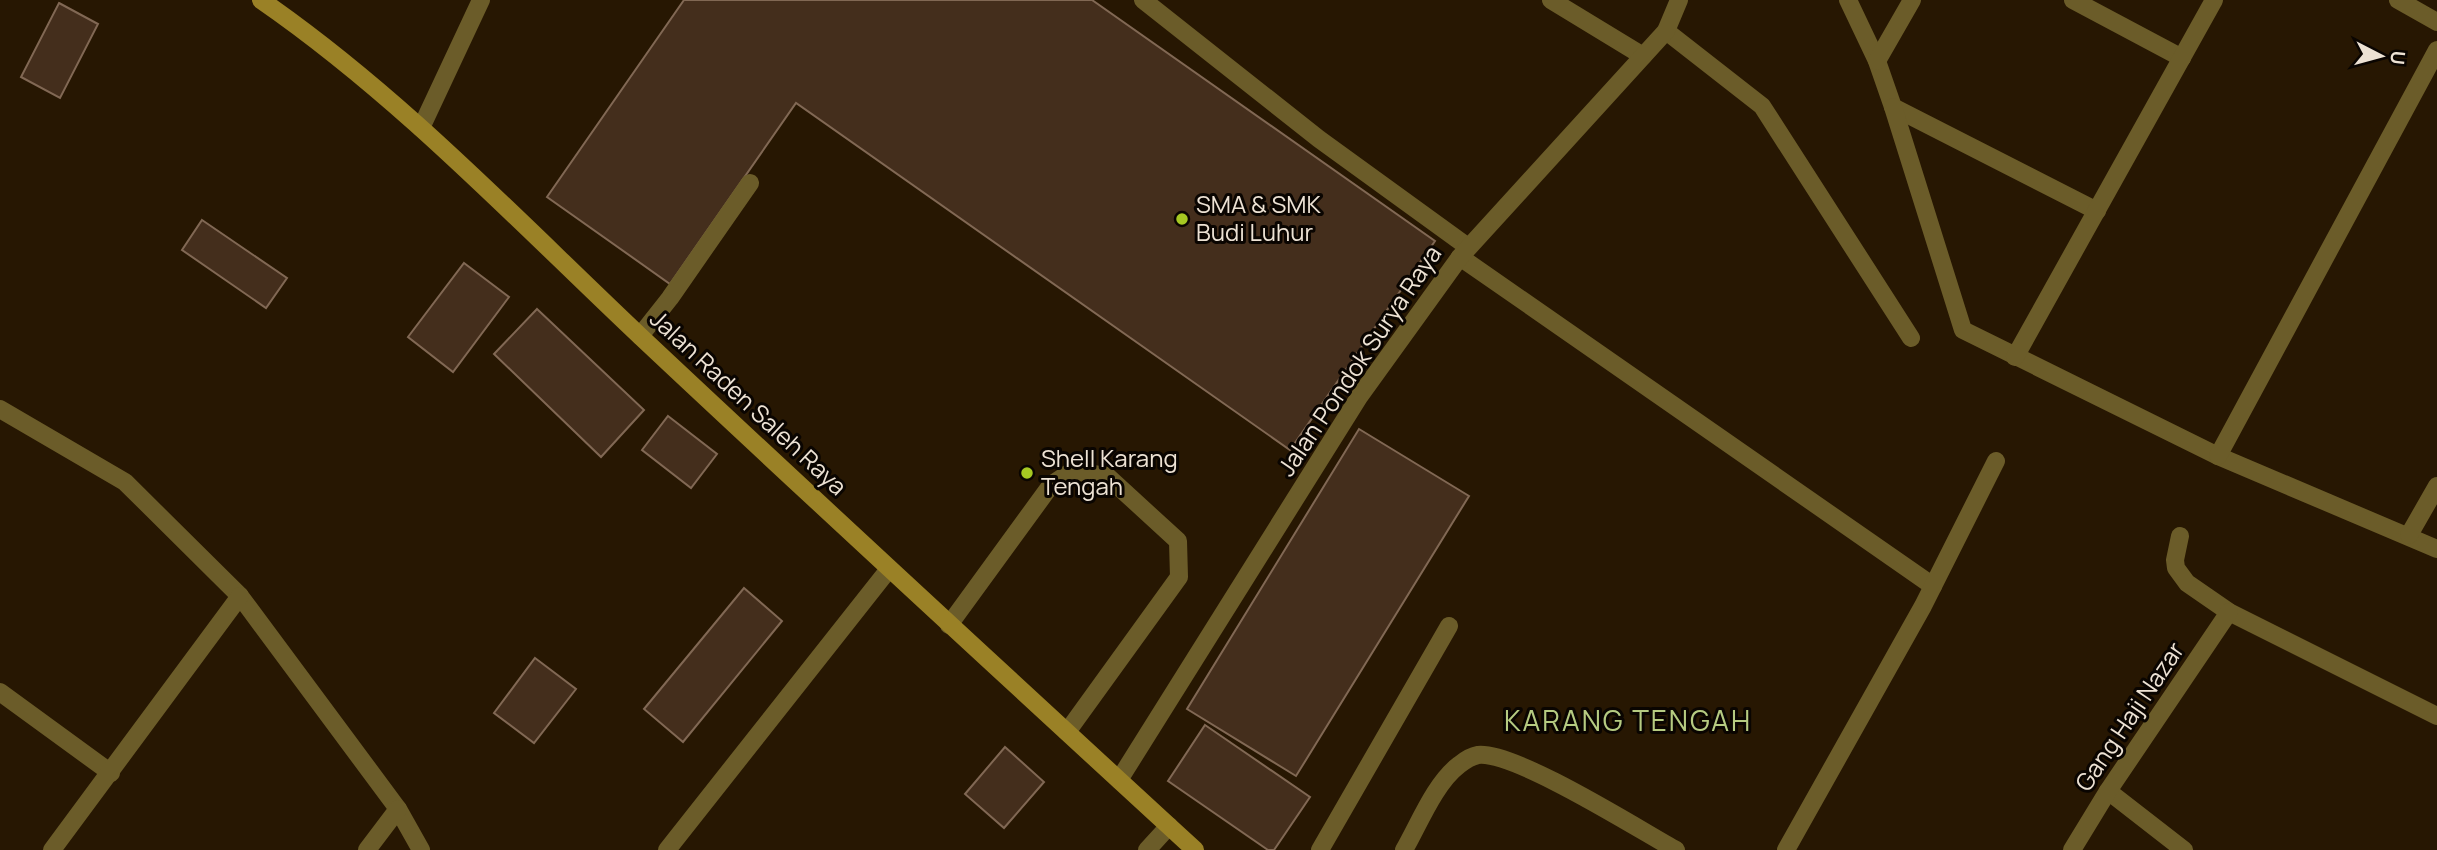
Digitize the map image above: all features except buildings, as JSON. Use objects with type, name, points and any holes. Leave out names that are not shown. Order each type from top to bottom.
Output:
[{"type":"main road","name":"Jalan Raden Saleh Raya","points":[[261,0],[296,25],[421,128],[949,625],[1195,850]]},
{"type":"street","points":[[421,128],[481,0]]},
{"type":"street","points":[[1143,0],[1464,252],[1933,586]]},
{"type":"street","points":[[1551,0],[1643,56]]},
{"type":"street","name":"Jalan Pondok Surya Raya","points":[[1119,780],[1359,397],[1464,252],[1666,31],[1679,0]]},
{"type":"street","points":[[1848,0],[1877,61],[1963,330],[2218,456],[2437,549]]},
{"type":"street","points":[[1877,61],[1912,0]]},
{"type":"street","points":[[2073,0],[2182,58]]},
{"type":"street","points":[[2015,357],[2214,0]]},
{"type":"street","points":[[2398,0],[2437,22]]},
{"type":"street","points":[[1666,31],[1762,106],[1911,338]]},
{"type":"street","points":[[2218,456],[2437,50]]},
{"type":"street","points":[[1893,107],[2097,211]]},
{"type":"street","points":[[640,336],[670,298],[750,183]]},
{"type":"street","points":[[0,409],[125,482],[240,596],[398,809],[421,850]]},
{"type":"street","points":[[1786,850],[1933,586],[1996,461]]},
{"type":"street","points":[[949,625],[1051,485],[1072,471],[1107,476],[1178,541],[1180,576],[1067,732]]},
{"type":"street","points":[[2409,536],[2437,486]]},
{"type":"street","points":[[2180,536],[2175,551],[2176,568],[2188,583],[2229,612],[2437,716]]},
{"type":"street","points":[[667,850],[889,569]]},
{"type":"street","points":[[52,850],[240,596]]},
{"type":"street","name":"Gang Haji Nazar","points":[[2073,850],[2108,791],[2229,612]]},
{"type":"street","points":[[1320,850],[1449,626]]},
{"type":"street","points":[[0,692],[111,773]]},
{"type":"street","points":[[1404,850],[1445,777],[1461,763],[1477,755],[1498,757],[1552,780],[1675,850]]},
{"type":"street","points":[[2108,791],[2184,850]]},
{"type":"street","points":[[367,850],[398,809]]},
{"type":"street","points":[[1147,850],[1169,826]]},
{"type":"place","name":"SMA & SMK Budi Luhur","points":[[1182,219]]},
{"type":"place","name":"Shell Karang Tengah","points":[[1027,473]]},
{"type":"district","name":"KARANG TENGAH","points":[[1628,721]]}]
